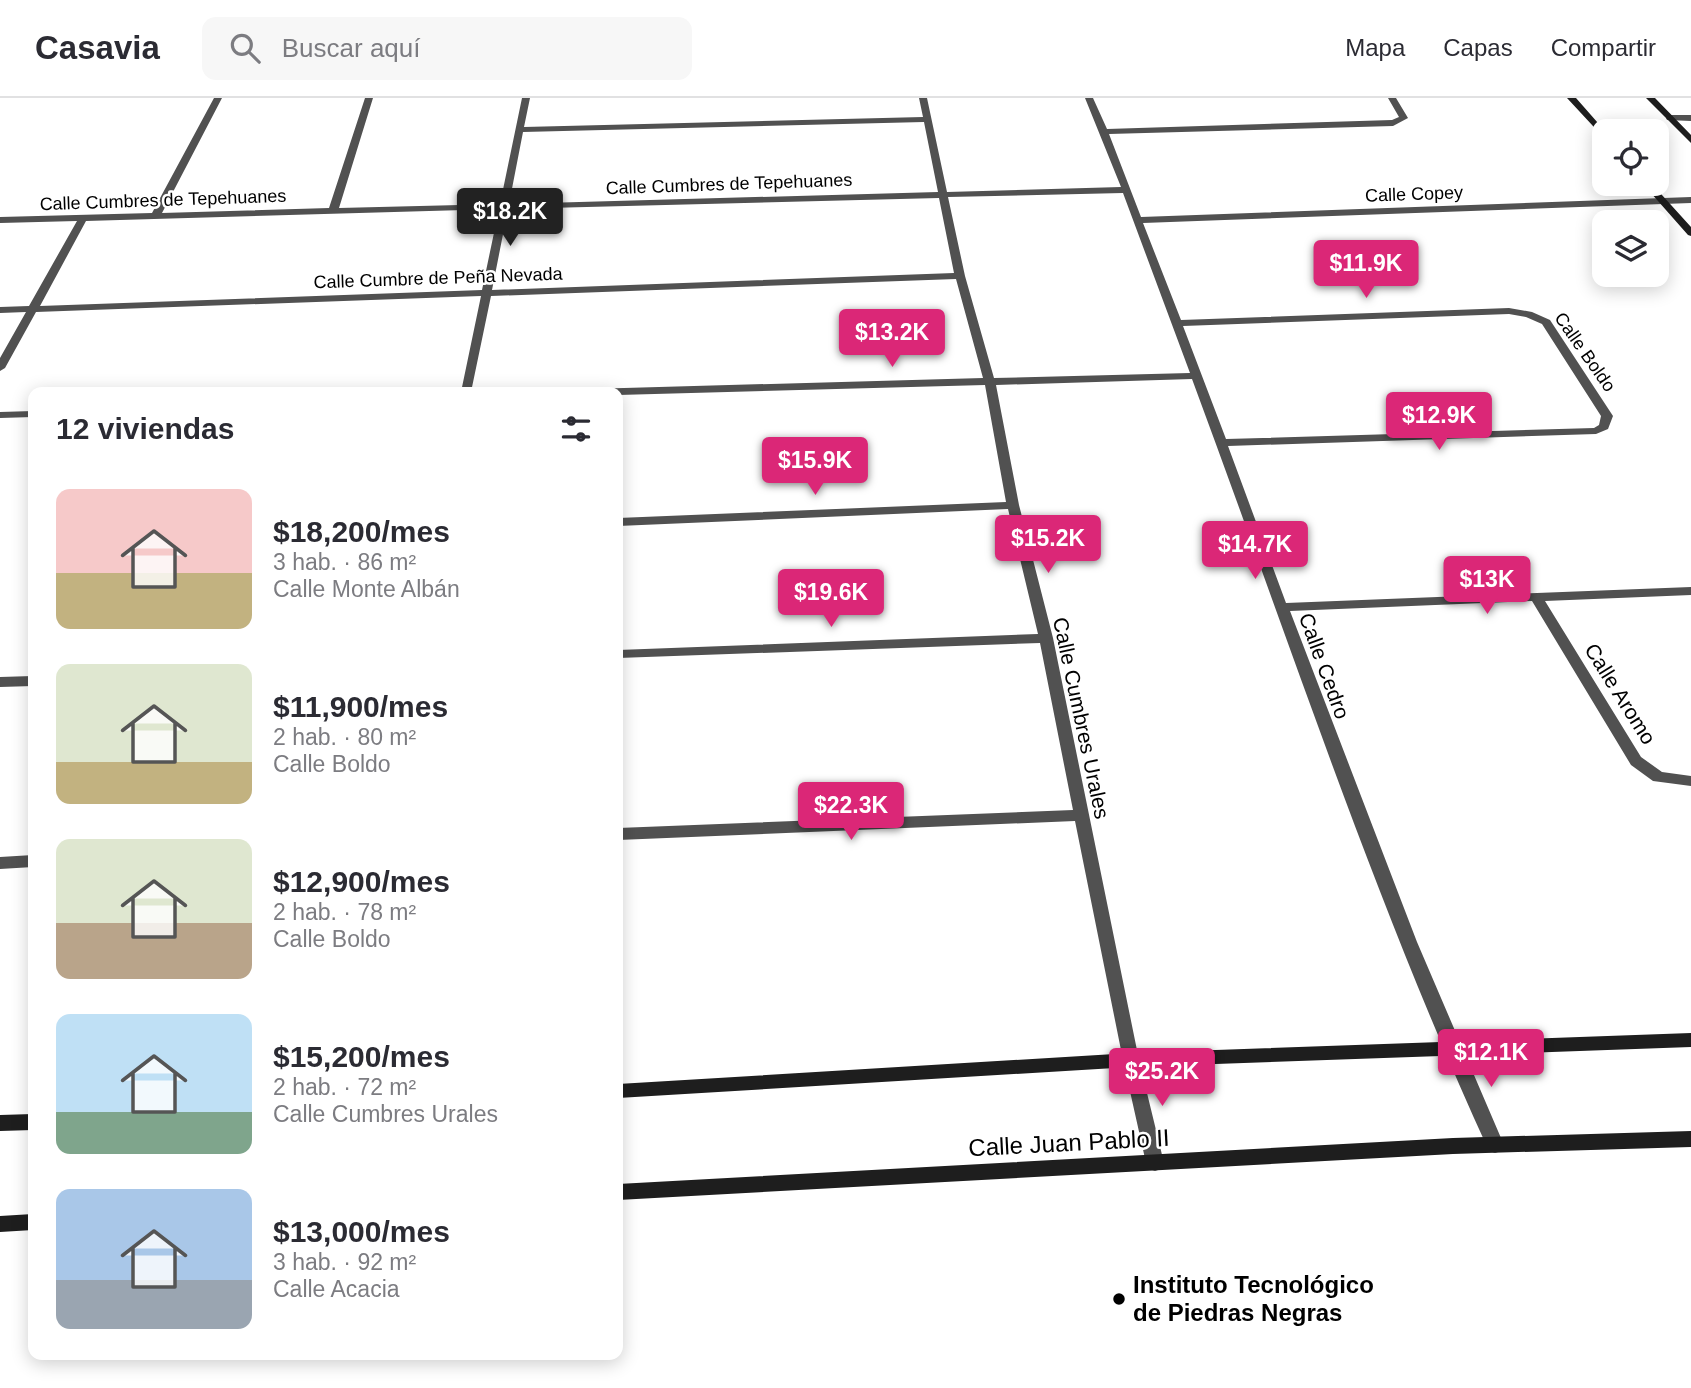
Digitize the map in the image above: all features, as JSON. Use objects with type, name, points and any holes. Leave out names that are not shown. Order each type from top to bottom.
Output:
[{"type":"main road","points":[[1571,98],[1592,121]]},
{"type":"main road","points":[[1650,98],[1691,140]]},
{"type":"main road","points":[[1658,196],[1691,233]]},
{"type":"main road","points":[[623,1091],[1131,1060],[1691,1040]]},
{"type":"main road","points":[[0,1123],[28,1122]]},
{"type":"main road","name":"Calle Juan Pablo II","points":[[623,1192],[1495,1144],[1691,1139]]},
{"type":"main road","points":[[0,1224],[28,1222]]},
{"type":"street","points":[[156,215],[218,98]]},
{"type":"street","points":[[333,212],[369,98]]},
{"type":"street","points":[[467,387],[526,98]]},
{"type":"street","name":"Calle Cumbres Urales","points":[[923,98],[960,276],[990,383],[1013,505],[1046,638],[1131,1060],[1155,1163]]},
{"type":"street","name":"Calle Cedro","points":[[1089,98],[1222,443],[1369,846],[1452,1050],[1495,1144]]},
{"type":"street","points":[[1104,132],[1393,123],[1404,118],[1392,98]]},
{"type":"street","points":[[1670,118],[1691,118]]},
{"type":"street","points":[[519,130],[926,120]]},
{"type":"street","name":"Calle Cumbres de Tepehuanes","points":[[0,220],[1124,190]]},
{"type":"street","name":"Calle Copey","points":[[1137,219],[1691,200]]},
{"type":"street","points":[[0,368],[83,218]]},
{"type":"street","name":"Calle Cumbre de Peña Nevada","points":[[0,310],[960,276]]},
{"type":"street","name":"Calle Boldo","points":[[1176,323],[1508,311],[1528,314],[1546,322],[1607,416],[1604,427],[1596,431],[1222,443]]},
{"type":"street","points":[[623,391],[1196,376]]},
{"type":"street","points":[[0,415],[28,414]]},
{"type":"street","points":[[623,522],[1013,505]]},
{"type":"street","points":[[1282,607],[1691,591]]},
{"type":"street","name":"Calle Aromo","points":[[1536,597],[1636,761],[1658,777],[1691,781]]},
{"type":"street","points":[[623,654],[1046,638]]},
{"type":"street","points":[[0,682],[28,681]]},
{"type":"street","points":[[623,834],[1082,816]]},
{"type":"street","points":[[0,863],[28,861]]},
{"type":"place","name":"Instituto Tecnológico de Piedras Negras","points":[[1119,1299]]}]
